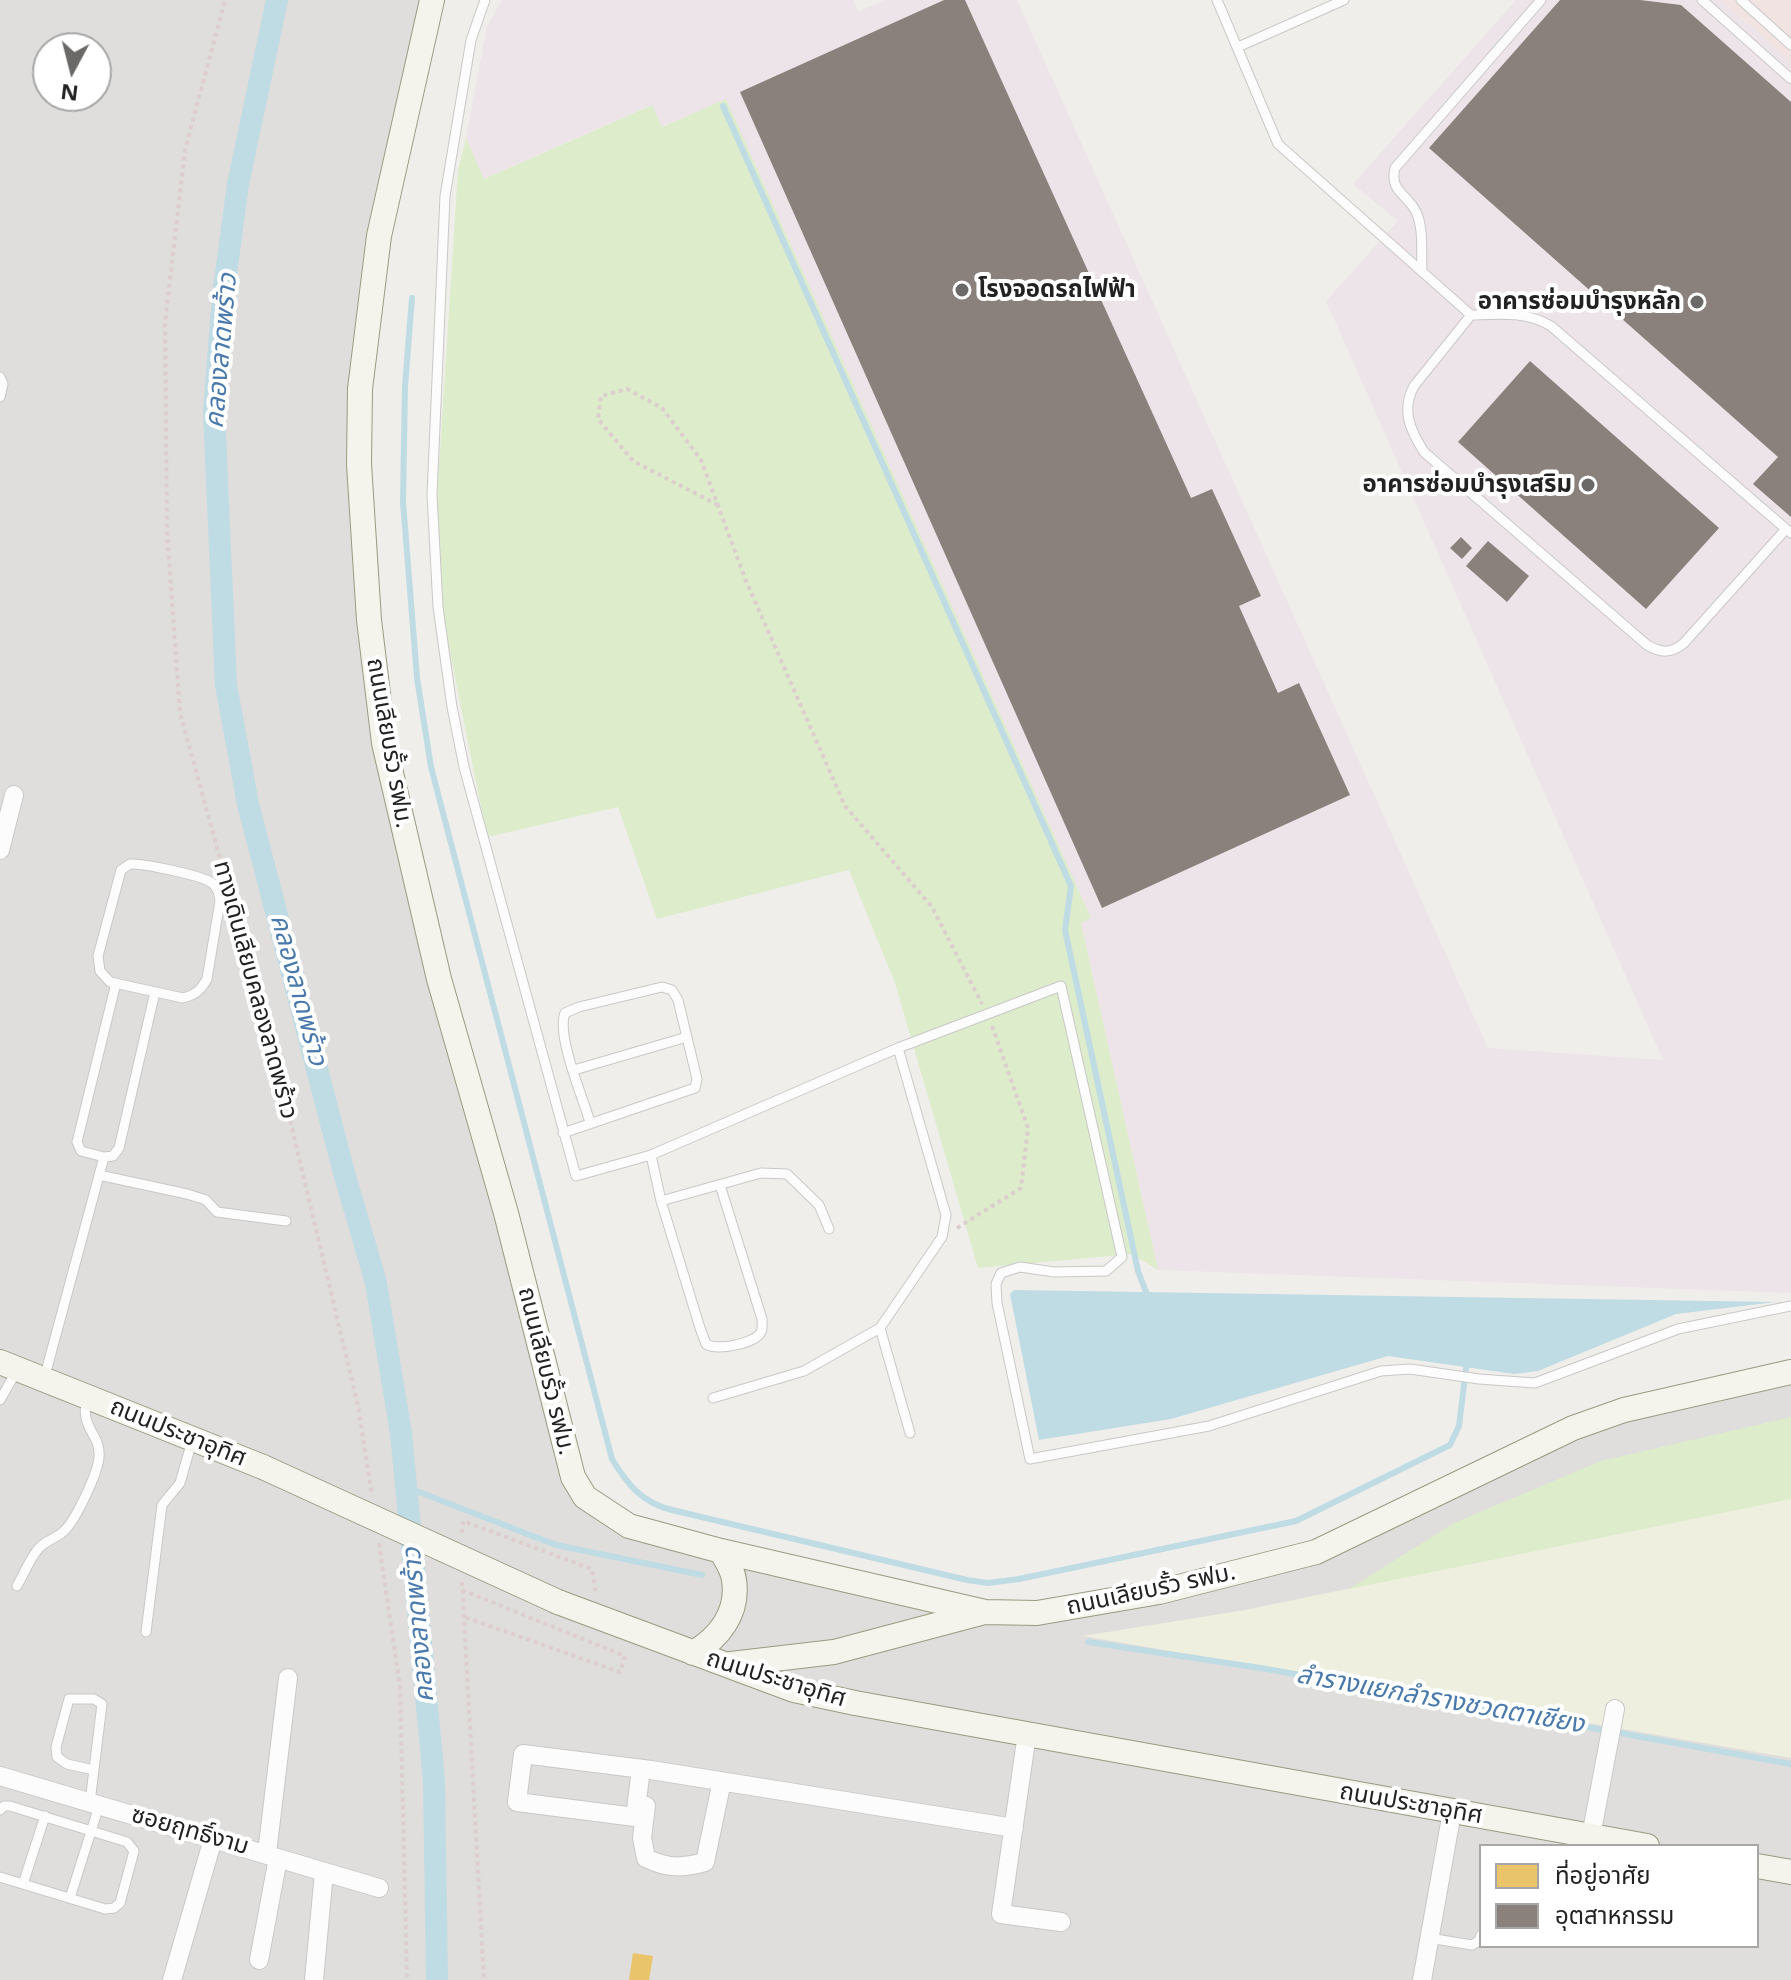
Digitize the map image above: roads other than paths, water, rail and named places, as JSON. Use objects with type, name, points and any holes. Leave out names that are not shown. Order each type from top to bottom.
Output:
[{"type":"street","name":"ถนนเลียบรั้ว รฟม.","points":[[432,0],[379,236],[360,389],[359,464],[369,620],[384,743],[439,979],[506,1213],[573,1477],[585,1497],[629,1526],[721,1551],[985,1612],[1037,1613],[1159,1592],[1316,1552],[1573,1428],[1624,1410],[1791,1372]]},
{"type":"street","points":[[0,850],[14,795]]},
{"type":"street","name":"ถนนประชาอุทิศ","points":[[9,1365],[263,1467],[558,1602],[794,1690],[1636,1844]]},
{"type":"street","points":[[693,1653],[714,1641],[732,1610],[734,1580],[721,1551]]},
{"type":"street","points":[[725,1665],[834,1652],[985,1612]]},
{"type":"street","points":[[259,1960],[273,1856],[288,1678]]},
{"type":"street","points":[[1591,1836],[1612,1723]]},
{"type":"street","points":[[1027,1734],[1001,1914],[1061,1922]]},
{"type":"street","points":[[646,1769],[635,1817],[517,1802],[523,1754],[646,1769],[1014,1828]]},
{"type":"street","points":[[646,1769],[642,1838],[646,1858],[680,1868],[705,1862],[722,1781]]},
{"type":"street","name":"ซอยฤทธิ์งาม","points":[[0,1776],[379,1888]]},
{"type":"street","points":[[1422,1980],[1452,1812]]},
{"type":"street","points":[[172,1980],[213,1839]]},
{"type":"street","points":[[1759,1866],[1791,1872]]},
{"type":"street","points":[[314,1980],[324,1872]]},
{"type":"lane","points":[[485,0],[471,40],[445,196],[432,495],[438,607],[464,767],[576,1176],[651,1155],[898,1048],[1061,986],[1122,1257],[1106,1271],[1054,1272],[1020,1267],[1001,1273],[996,1284],[997,1303],[1030,1459],[1209,1426],[1381,1371],[1410,1369],[1535,1383],[1678,1329],[1791,1306]]},
{"type":"lane","points":[[1217,0],[1278,144],[1471,315],[1519,314],[1551,326],[1789,531],[1677,649],[1667,652],[1647,645],[1432,460],[1416,440],[1406,410],[1408,397],[1471,315]]},
{"type":"lane","points":[[1238,47],[1344,0]]},
{"type":"lane","points":[[1422,271],[1418,216],[1393,183],[1395,168],[1541,0]]},
{"type":"lane","points":[[1702,0],[1791,79]]},
{"type":"lane","points":[[1741,0],[1791,45]]},
{"type":"lane","points":[[0,377],[3,384],[0,397]]},
{"type":"lane","points":[[130,864],[142,864],[208,880],[217,889],[220,901],[207,979],[203,986],[191,996],[183,998],[116,983],[104,977],[98,963],[121,870],[130,864]]},
{"type":"lane","points":[[116,983],[77,1142],[80,1151],[104,1157],[113,1156],[119,1148],[155,992]]},
{"type":"lane","points":[[563,1133],[695,1088],[697,1079],[678,1000],[668,989],[662,987],[565,1013],[563,1019],[574,1070],[590,1122]]},
{"type":"lane","points":[[574,1070],[687,1037]]},
{"type":"lane","points":[[713,1398],[804,1371],[880,1328],[942,1237],[946,1215],[898,1048]]},
{"type":"lane","points":[[651,1155],[661,1201],[706,1344],[716,1348],[732,1346],[758,1336],[763,1329],[720,1185]]},
{"type":"lane","points":[[44,1379],[104,1157]]},
{"type":"lane","points":[[661,1201],[761,1173],[787,1174],[819,1205],[829,1229]]},
{"type":"lane","points":[[99,1175],[187,1194],[206,1200],[217,1212],[286,1221]]},
{"type":"lane","points":[[880,1328],[910,1433]]},
{"type":"lane","points":[[0,1400],[9,1365]]},
{"type":"lane","points":[[17,1586],[39,1547],[66,1530],[95,1476],[100,1453],[83,1412],[87,1396]]},
{"type":"lane","points":[[146,1632],[162,1505],[180,1483],[192,1438]]},
{"type":"lane","points":[[70,1898],[92,1830],[94,1770],[102,1704],[94,1699],[69,1699],[56,1747],[57,1757],[67,1764],[94,1770]]},
{"type":"lane","points":[[0,1810],[10,1806],[92,1830],[127,1842],[134,1851],[120,1903],[114,1908],[105,1909],[0,1877]]},
{"type":"lane","points":[[23,1884],[45,1816]]},
{"type":"lane","points":[[1429,1938],[1472,1945],[1479,1941]]},
{"type":"water","points":[[1014,1290],[1776,1302],[1676,1314],[1538,1371],[1514,1374],[1388,1356],[1171,1419],[1039,1440],[1010,1294]]},
{"type":"waterway","name":"คลองลาดพร้าว","points":[[277,0],[238,184],[223,296],[214,412],[226,685],[248,804],[343,1169],[376,1283],[401,1433],[434,1780],[437,1980]]},
{"type":"waterway","points":[[723,106],[1071,886],[1065,930],[1138,1271],[1146,1292]]},
{"type":"waterway","points":[[412,298],[405,386],[403,502],[417,678],[431,767],[612,1459],[636,1491],[652,1503],[672,1510],[967,1580],[988,1583],[1019,1579],[1296,1521],[1450,1445],[1459,1426],[1467,1361]]},
{"type":"waterway","name":"ลำรางแยกลำรางชวดตาเชียง","points":[[406,1487],[556,1545],[702,1575]]},
{"type":"waterway","name":"ลำรางแยกลำรางชวดตาเชียง","points":[[1088,1642],[1267,1669],[1791,1764]]},
{"type":"place","name":"โรงจอดรถไฟฟ้า","points":[[962,290]]},
{"type":"place","name":"อาคารซ่อมบำรุงหลัก","points":[[1697,302]]},
{"type":"place","name":"อาคารซ่อมบำรุงเสริม","points":[[1588,485]]}]
